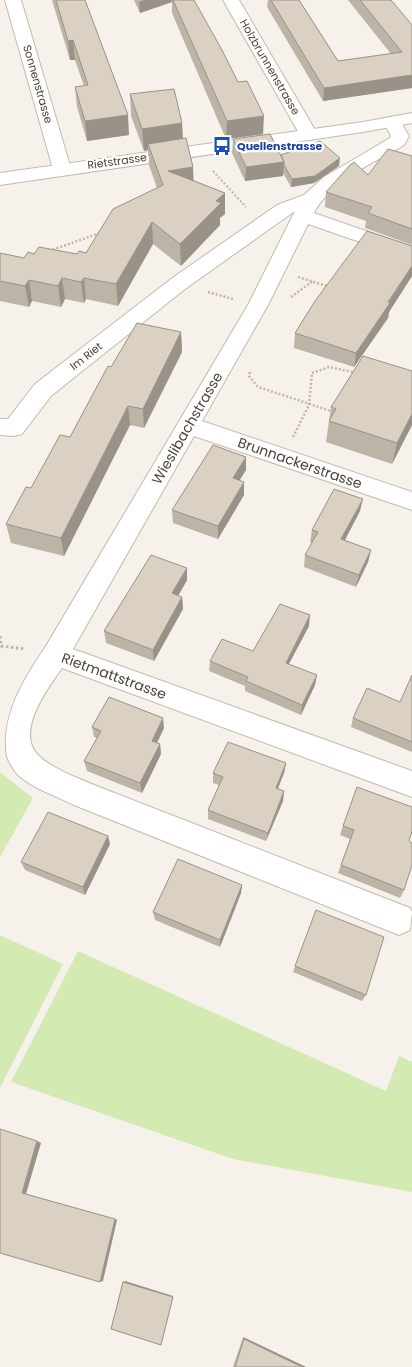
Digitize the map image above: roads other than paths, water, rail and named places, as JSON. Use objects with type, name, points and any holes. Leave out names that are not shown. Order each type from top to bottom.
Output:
[{"type":"street","name":"Sonnenstrasse","points":[[13,0],[62,169]]},
{"type":"street","name":"Holzbrunnenstrasse","points":[[232,0],[310,135]]},
{"type":"street","name":"Rietstrasse","points":[[0,179],[310,135],[412,118]]},
{"type":"street","points":[[393,122],[400,136],[398,141],[331,181],[307,207],[412,254]]},
{"type":"street","name":"Im Riet","points":[[0,428],[14,428],[43,390],[178,284],[284,208],[307,207]]},
{"type":"street","name":"Wieslibachstrasse","points":[[56,654],[258,305],[307,207]]},
{"type":"street","name":"Brunnackerstrasse","points":[[188,425],[412,501]]},
{"type":"street","name":"Rietmattstrasse","points":[[399,919],[84,795],[28,766],[19,754],[17,731],[22,706],[56,654],[412,784]]},
{"type":"place","name":"Quellenstrasse","points":[[222,146]]}]
